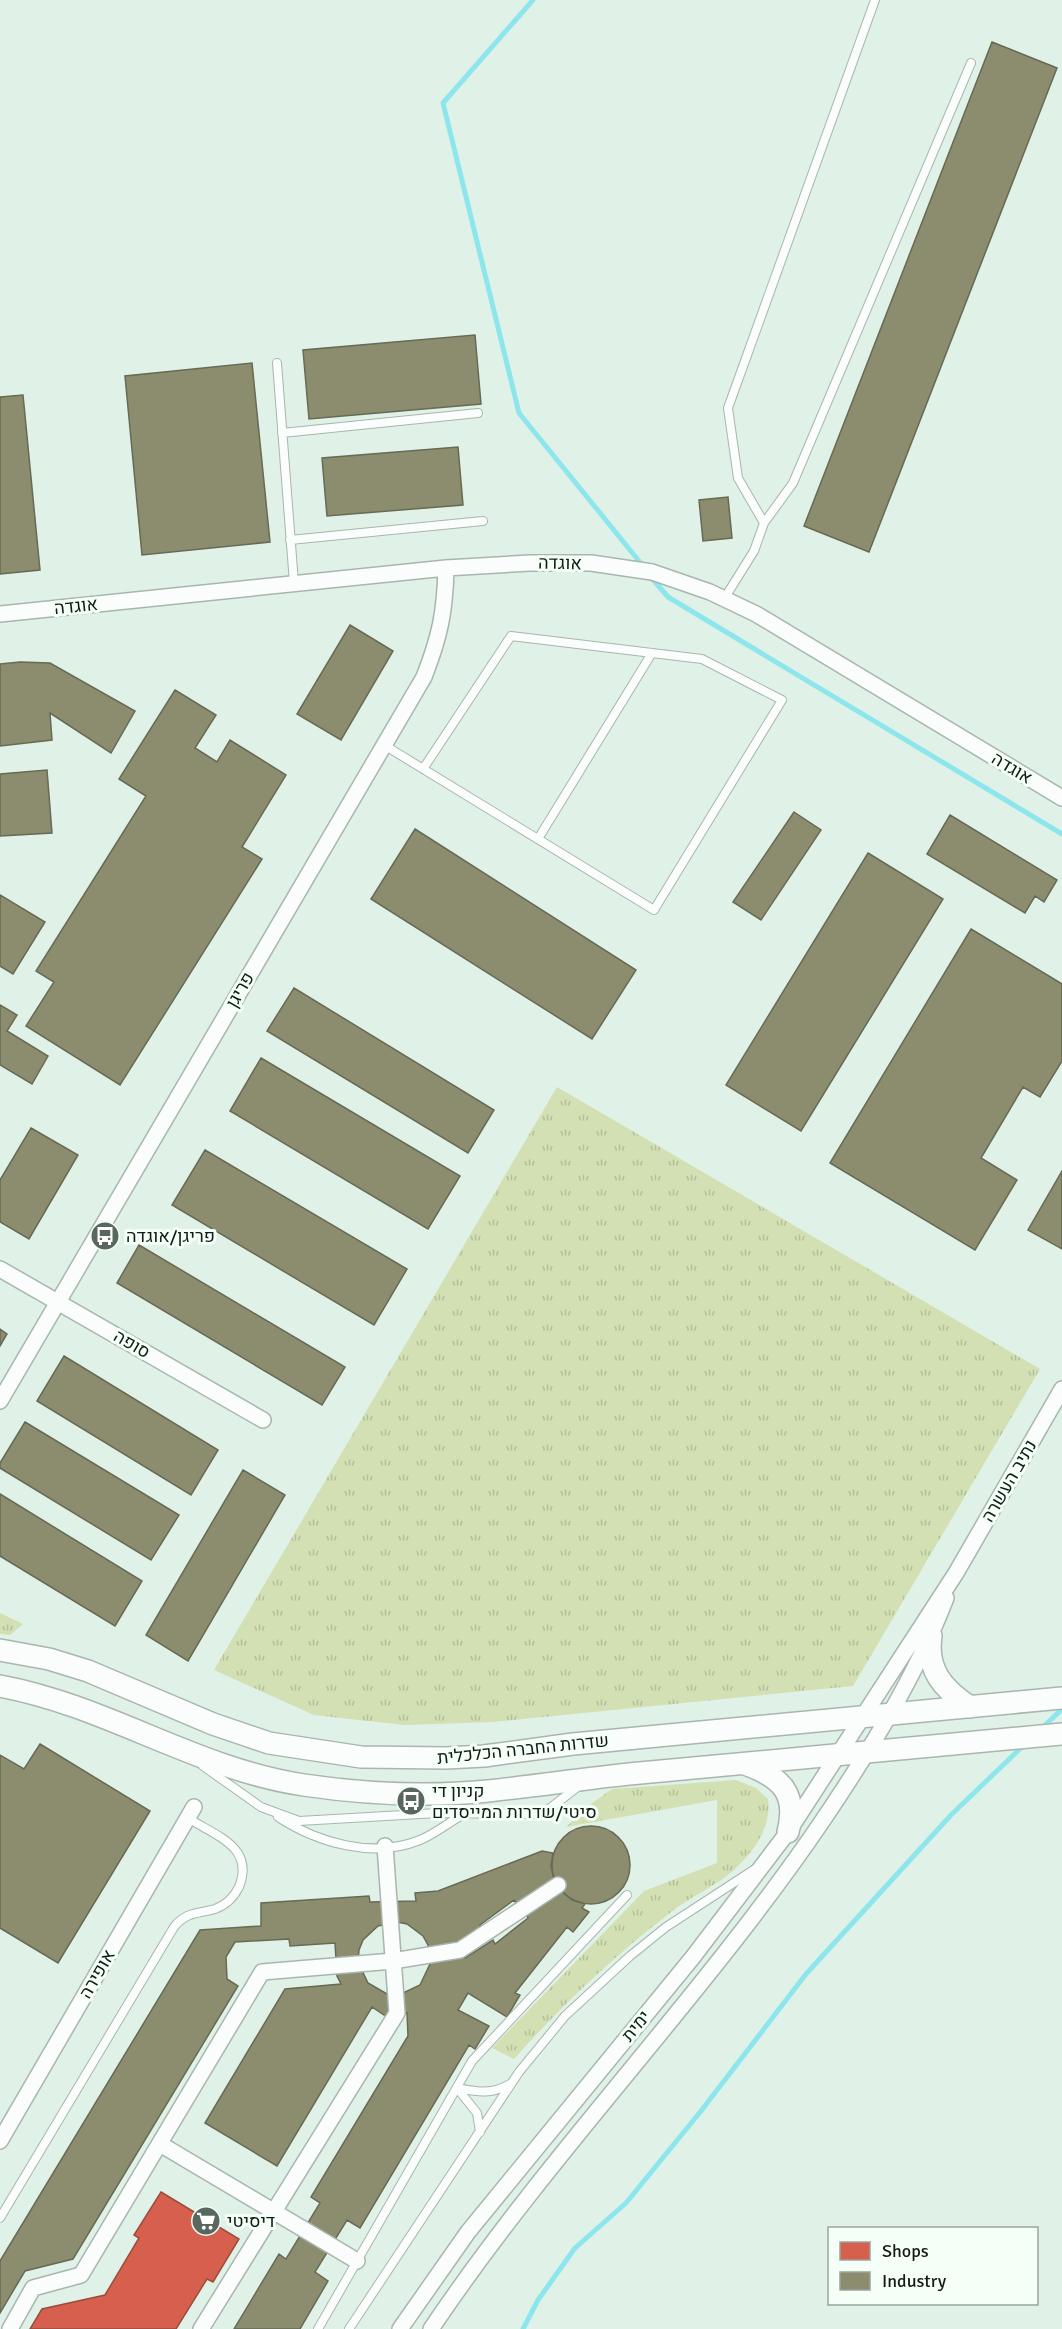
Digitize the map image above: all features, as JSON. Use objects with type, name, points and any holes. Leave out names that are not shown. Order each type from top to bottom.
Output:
[{"type":"main road","points":[[931,1636],[930,1659],[935,1674],[954,1697],[970,1707]]},
{"type":"main road","name":"שדרות החברה הכלכלית","points":[[0,1650],[88,1671],[213,1724],[269,1743],[361,1757],[484,1756],[573,1744],[1062,1698]]},
{"type":"main road","name":"שדרות החברה הכלכלית","points":[[0,1686],[77,1705],[177,1747],[261,1777],[358,1792],[447,1794],[588,1778],[1062,1734]]},
{"type":"main road","points":[[745,1763],[774,1778],[788,1793],[792,1817],[788,1832]]},
{"type":"street","name":"אוגדה","points":[[0,614],[446,568],[530,562],[591,563],[652,572],[724,599],[766,621],[1062,798]]},
{"type":"street","name":"פריגן","points":[[0,1401],[424,677],[437,644],[445,611],[446,568]]},
{"type":"street","name":"סופה","points":[[0,1269],[264,1420]]},
{"type":"street","name":"נתיב העשרה","points":[[864,1716],[916,1631],[956,1573],[1062,1389]]},
{"type":"street","name":"נתיב העשרה","points":[[867,1752],[931,1636],[956,1573]]},
{"type":"street","name":"ימית","points":[[400,2329],[468,2232],[693,1957],[766,1862],[841,1754],[864,1716]]},
{"type":"street","name":"ימית","points":[[431,2329],[517,2210],[750,1921],[795,1861],[867,1752]]},
{"type":"street","name":"אופירה","points":[[0,2141],[191,1812]]},
{"type":"street","points":[[201,2329],[397,2013],[386,1846]]},
{"type":"street","points":[[10,2329],[33,2288],[81,2275],[262,1972],[393,1961],[460,1950],[558,1885]]},
{"type":"street","points":[[160,2144],[357,2261]]},
{"type":"lane","points":[[764,523],[738,478],[728,408],[875,0]]},
{"type":"lane","points":[[724,599],[754,551],[764,523],[793,483],[971,63]]},
{"type":"lane","points":[[277,363],[294,583]]},
{"type":"lane","points":[[282,434],[478,413]]},
{"type":"lane","points":[[290,540],[483,521]]},
{"type":"lane","points":[[384,745],[423,769],[654,910],[782,700],[702,659],[511,636],[423,769]]},
{"type":"lane","points":[[538,839],[652,653]]},
{"type":"lane","points":[[177,1747],[261,1807],[306,1835],[322,1841],[343,1845],[386,1846],[418,1840],[464,1814]]},
{"type":"lane","points":[[261,1807],[299,1821],[317,1822],[405,1814],[534,1814],[549,1809],[588,1778]]},
{"type":"lane","points":[[0,2218],[174,1927],[182,1917],[192,1912],[216,1909],[229,1901],[236,1893],[243,1876],[241,1856],[233,1846],[191,1812]]},
{"type":"lane","points":[[349,2329],[512,2083],[565,2016],[630,1956],[690,1911],[766,1862]]},
{"type":"lane","points":[[318,2329],[457,2088],[486,2044],[627,1896]]},
{"type":"lane","points":[[457,2088],[483,2093],[497,2092],[512,2083]]},
{"type":"lane","points":[[457,2088],[477,2113],[480,2132]]},
{"type":"green space","points":[[557,1087],[1040,1369],[853,1686],[493,1722],[404,1725],[314,1715],[214,1670]]},
{"type":"green space","points":[[0,1613],[23,1624],[10,1635],[0,1634]]},
{"type":"green space","points":[[736,1780],[756,1788],[768,1799],[769,1809],[760,1838],[741,1863],[719,1882],[677,1907],[608,1964],[514,2059],[492,2048],[644,1891],[717,1863],[717,1800],[566,1827],[591,1804],[612,1789]]},
{"type":"building: Shops","points":[[161,2192],[239,2239],[213,2282],[207,2279],[176,2329],[30,2329],[42,2309],[105,2295],[139,2238],[134,2235]]},
{"type":"building: Industry","points":[[992,42],[1057,68],[869,552],[804,526]]},
{"type":"building: Industry","points":[[475,335],[481,404],[309,419],[303,350]]},
{"type":"building: Industry","points":[[252,363],[270,542],[142,555],[125,376]]},
{"type":"building: Industry","points":[[23,395],[40,570],[0,574],[0,397]]},
{"type":"building: Industry","points":[[458,447],[463,505],[327,516],[322,458]]},
{"type":"building: Industry","points":[[728,497],[732,538],[703,541],[699,500]]},
{"type":"building: Industry","points":[[350,625],[393,651],[341,740],[297,714]]},
{"type":"building: Industry","points":[[50,663],[135,711],[111,753],[50,713],[52,740],[0,746],[0,664]]},
{"type":"building: Industry","points":[[175,690],[216,715],[195,748],[217,762],[230,740],[286,775],[242,847],[262,859],[120,1085],[26,1026],[54,982],[36,971],[146,796],[119,779]]},
{"type":"building: Industry","points":[[47,770],[52,833],[0,836],[0,774]]},
{"type":"building: Industry","points":[[794,812],[821,830],[761,920],[733,902]]},
{"type":"building: Industry","points":[[950,815],[1057,880],[1044,902],[1035,896],[1025,913],[927,854]]},
{"type":"building: Industry","points":[[415,829],[636,970],[592,1039],[371,899]]},
{"type":"building: Industry","points":[[868,853],[943,899],[801,1131],[726,1085]]},
{"type":"building: Industry","points":[[0,895],[45,922],[13,974],[0,966]]},
{"type":"building: Industry","points":[[971,929],[1062,984],[1062,1061],[1040,1097],[1023,1087],[981,1158],[1017,1180],[975,1250],[830,1163]]},
{"type":"building: Industry","points":[[294,988],[494,1110],[468,1153],[267,1031]]},
{"type":"building: Industry","points":[[0,1005],[17,1015],[7,1031],[48,1056],[32,1084],[0,1065]]},
{"type":"building: Industry","points":[[261,1058],[460,1176],[428,1229],[230,1111]]},
{"type":"building: Industry","points":[[31,1128],[78,1155],[29,1239],[0,1222],[0,1180]]},
{"type":"building: Industry","points":[[205,1150],[407,1269],[374,1325],[172,1205]]},
{"type":"building: Industry","points":[[1062,1171],[1062,1249],[1028,1230]]},
{"type":"building: Industry","points":[[139,1245],[345,1367],[322,1405],[117,1283]]},
{"type":"building: Industry","points":[[0,1329],[7,1334],[0,1346]]},
{"type":"building: Industry","points":[[64,1356],[218,1450],[191,1495],[37,1401]]},
{"type":"building: Industry","points":[[25,1422],[179,1515],[151,1560],[0,1468],[0,1463]]},
{"type":"building: Industry","points":[[243,1470],[285,1495],[188,1661],[146,1635]]},
{"type":"building: Industry","points":[[0,1494],[142,1581],[115,1626],[0,1556]]},
{"type":"building: Industry","points":[[40,1744],[150,1811],[58,1963],[0,1928],[0,1755],[24,1769]]},
{"type":"building: Industry","points":[[583,1826],[599,1826],[613,1832],[624,1843],[630,1857],[630,1873],[624,1887],[613,1898],[599,1904],[583,1904],[569,1898],[558,1887],[552,1873],[552,1857],[558,1843],[569,1832]]},
{"type":"building: Industry","points":[[542,1851],[553,1853],[551,1866],[554,1880],[516,1903],[514,1900],[480,1925],[482,1927],[456,1944],[465,1958],[493,1940],[495,1944],[528,1918],[527,1915],[561,1891],[572,1900],[585,1904],[582,1908],[589,1912],[573,1932],[567,1927],[515,1993],[520,1995],[507,2017],[468,1993],[458,2010],[489,2026],[475,2049],[469,2045],[360,2228],[347,2220],[315,2272],[328,2281],[300,2329],[234,2329],[279,2254],[286,2259],[320,2203],[311,2197],[408,2036],[407,2013],[384,2015],[372,2007],[277,2166],[205,2123],[285,1989],[341,1984],[337,1976],[335,1943],[290,1946],[289,1939],[235,1942],[226,1957],[227,1979],[238,1986],[73,2259],[25,2271],[0,2313],[0,2261],[200,1930],[261,1926],[261,1903],[369,1896],[370,1902],[416,1901],[415,1893],[438,1891]],"holes":[[[397,1922],[407,1924],[423,1936],[428,1945],[430,1964],[420,1985],[399,1995],[387,1994],[368,1983],[358,1962],[359,1950],[363,1940],[378,1926]]]},
{"type":"waterway","points":[[533,0],[443,103],[519,413],[643,566]]},
{"type":"waterway","points":[[650,576],[668,597],[1062,834]]},
{"type":"waterway","points":[[1041,1729],[1062,1709]]},
{"type":"waterway","points":[[523,2329],[538,2300],[575,2248],[626,2203],[701,2111],[806,1974],[951,1815],[1026,1743]]},
{"type":"place","name":"פריגן/אוגדה","points":[[105,1236]]},
{"type":"place","name":"קניון די סיטי/שדרות המייסדים","points":[[411,1801]]},
{"type":"place","name":"דיסיטי","points":[[206,2221]]}]
